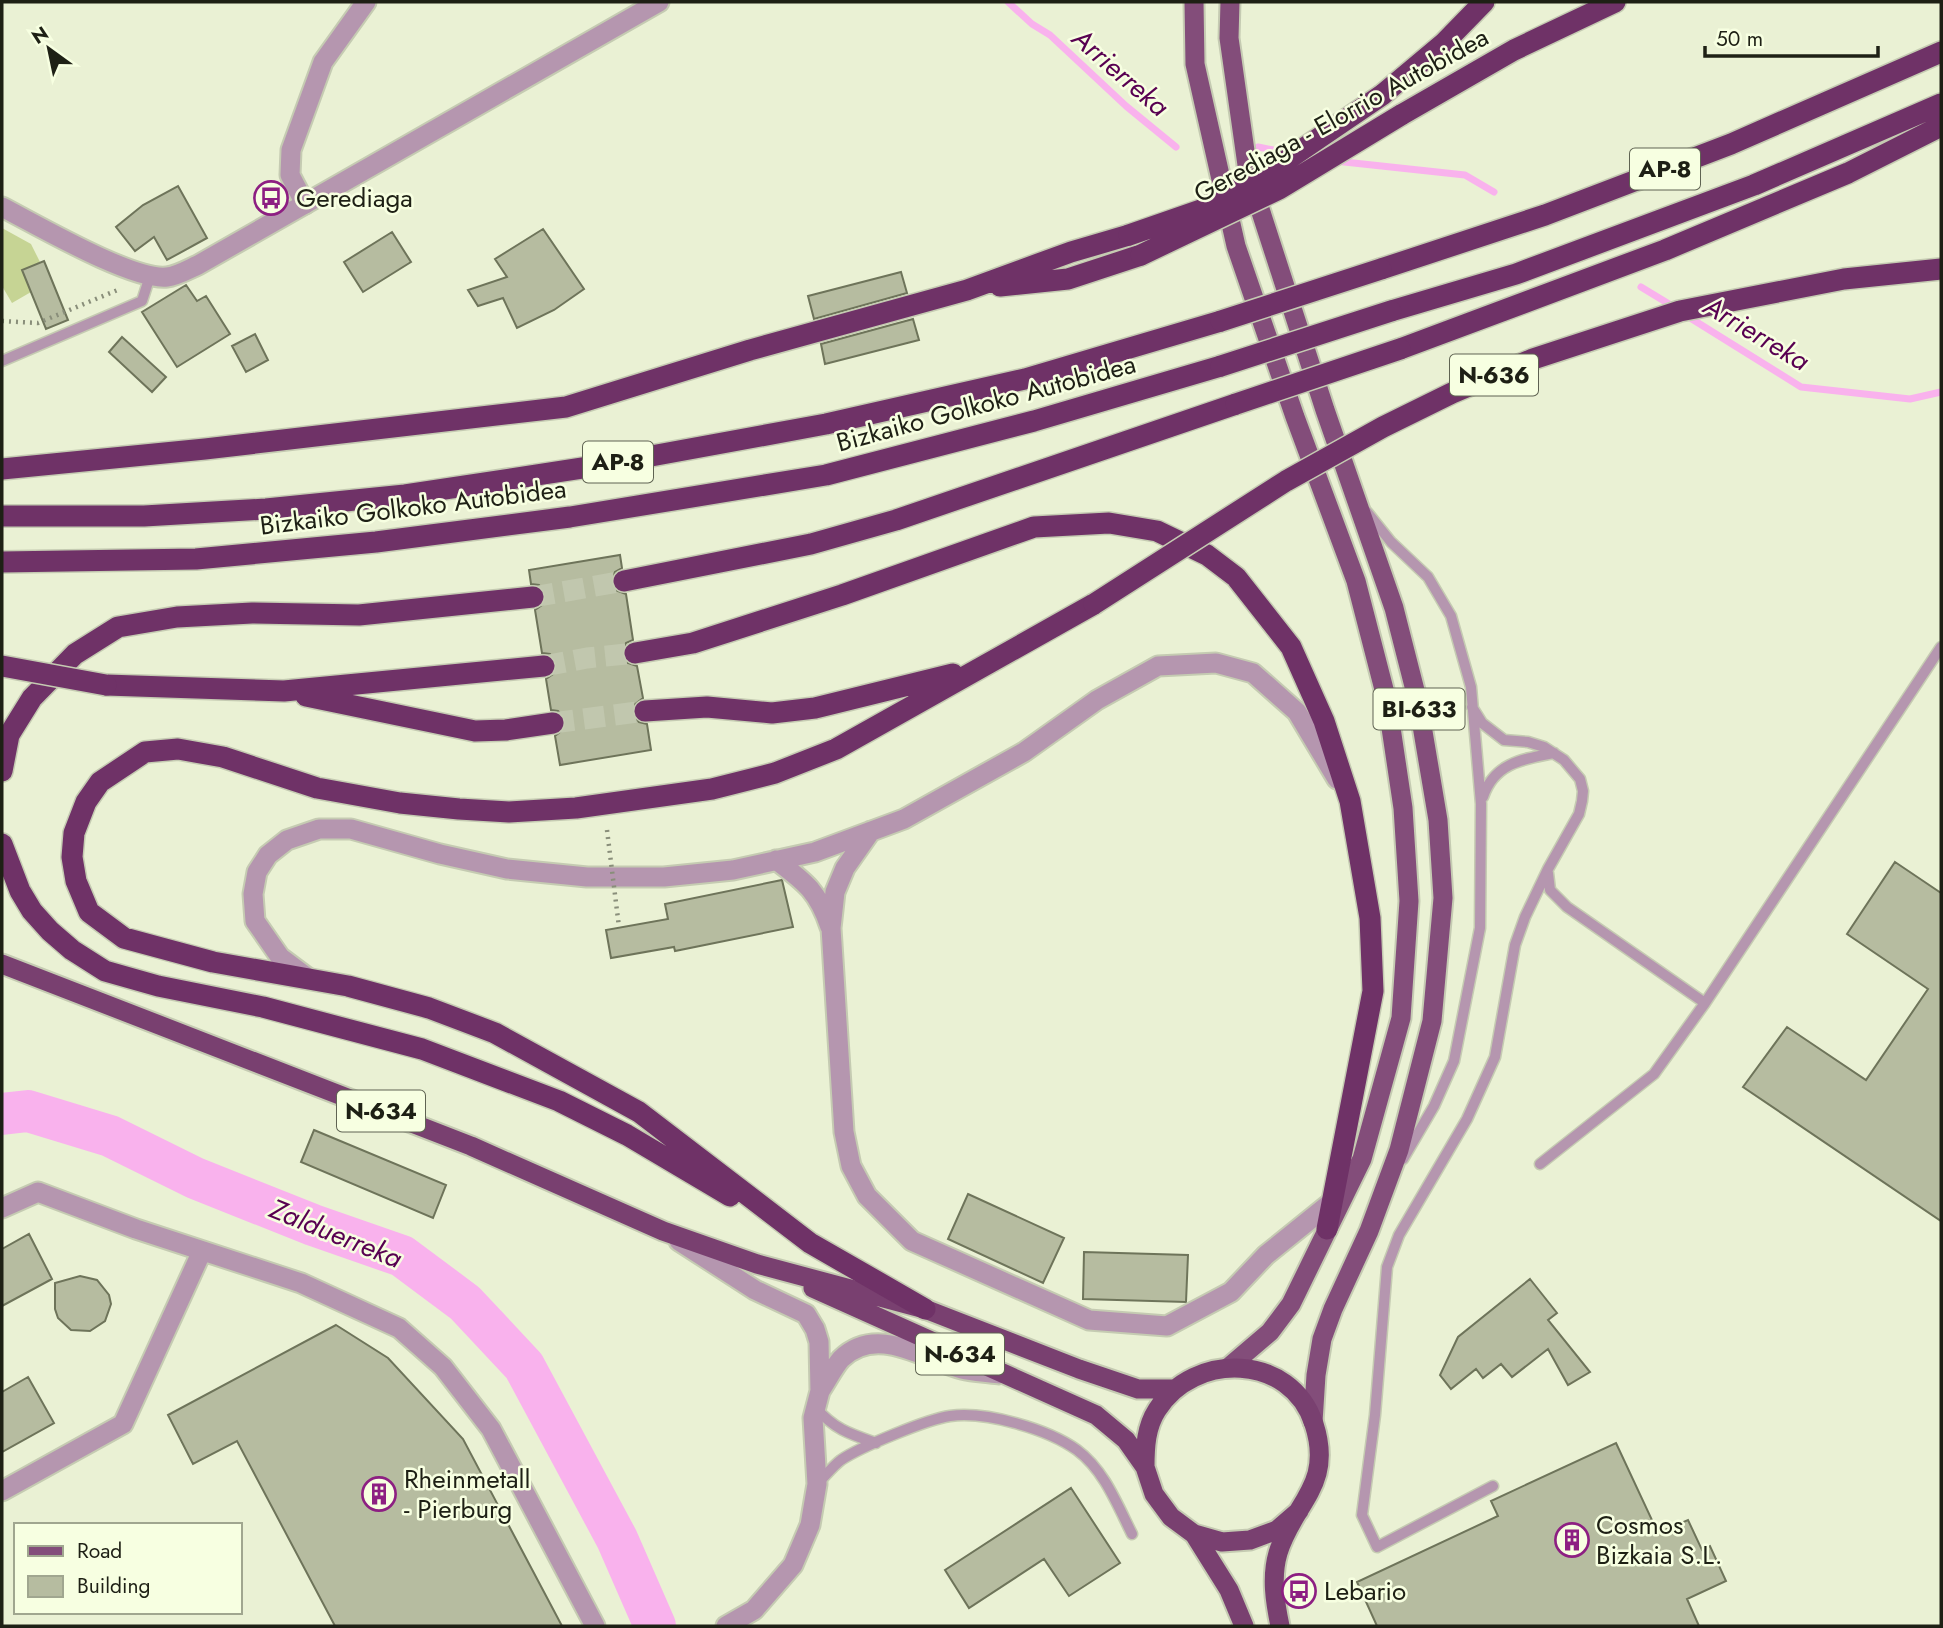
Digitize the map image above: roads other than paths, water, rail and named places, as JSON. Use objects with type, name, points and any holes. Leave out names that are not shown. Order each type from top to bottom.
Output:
[{"type":"highway","points":[[2,469],[205,449],[566,407],[750,349],[967,290],[1071,252],[1201,210],[1275,169],[1382,95],[1444,43],[1485,2]]},
{"type":"highway","name":"Gerediaga - Elorrio Autobidea","points":[[967,290],[1068,279],[1141,255],[1279,189],[1401,114],[1514,50],[1615,2]]},
{"type":"highway","name":"Bizkaiko Golkoko Autobidea","points":[[2,516],[144,516],[266,509],[405,495],[602,466],[826,424],[1012,382],[1222,321],[1545,215],[1731,144],[1941,52]]},
{"type":"highway","name":"Bizkaiko Golkoko Autobidea","points":[[2,562],[196,559],[376,542],[570,517],[826,475],[1034,421],[1516,274],[1754,185],[1941,104]]},
{"type":"highway","points":[[624,581],[811,544],[896,520],[1400,349],[1665,250],[1848,173],[1941,126]]},
{"type":"highway","name":"N-636","points":[[1010,651],[1094,604],[1286,481],[1383,427],[1452,393],[1533,359],[1679,311],[1844,279],[1941,269]]},
{"type":"highway","points":[[635,653],[693,643],[842,595],[1034,527],[1110,523],[1157,531],[1207,555],[1236,577],[1291,646],[1324,721],[1350,801],[1370,918],[1373,991],[1327,1229]]},
{"type":"highway","points":[[2,771],[9,736],[32,698],[75,654],[118,627],[177,617],[253,613],[359,615],[533,597]]},
{"type":"highway","points":[[645,711],[707,707],[772,713],[815,708],[948,676],[1010,651]]},
{"type":"highway","points":[[810,1243],[639,1112],[495,1033],[429,1008],[309,978],[213,962],[124,938],[89,912],[76,881],[72,857],[74,834],[86,802],[100,782],[145,752],[178,749],[223,757],[317,788],[400,803],[459,809],[509,812],[576,808],[712,789],[775,773],[836,748],[1010,651]]},
{"type":"highway","points":[[2,666],[106,685],[284,691],[544,666]]},
{"type":"highway","points":[[284,691],[475,731],[506,730],[553,723]]},
{"type":"highway","points":[[2,844],[20,891],[32,911],[72,950],[105,971],[158,986],[263,1007],[422,1049],[559,1101],[627,1135],[925,1309]]},
{"type":"highway","name":"N-634","points":[[2,964],[471,1146],[663,1230],[757,1264],[1096,1415],[1126,1440],[1145,1467],[1159,1502],[1171,1517],[1194,1534],[1222,1542],[1250,1540],[1277,1530],[1299,1511]]},
{"type":"highway","name":"N-634","points":[[757,1264],[925,1309],[1079,1370],[1138,1389],[1174,1389]]},
{"type":"highway","name":"N-634","points":[[1145,1467],[1146,1438],[1156,1412],[1174,1389],[1199,1373],[1229,1367],[1255,1370],[1280,1381],[1300,1399],[1314,1422],[1319,1445],[1319,1468],[1312,1491],[1279,1550],[1274,1569],[1280,1626]]},
{"type":"highway","name":"N-634","points":[[1194,1534],[1229,1590],[1244,1626]]},
{"type":"main road","name":"BI-633","points":[[1194,2],[1195,64],[1236,246],[1356,581],[1387,701],[1403,808],[1409,901],[1401,1018],[1363,1159],[1291,1304],[1269,1332],[1229,1367]]},
{"type":"main road","name":"BI-633","points":[[1230,2],[1229,38],[1248,172],[1325,410],[1394,608],[1418,702],[1437,820],[1443,898],[1432,1021],[1399,1150],[1369,1231],[1322,1339],[1316,1375],[1314,1422]]},
{"type":"street","points":[[305,204],[290,175],[291,150],[323,62],[366,2]]},
{"type":"street","points":[[2,207],[121,266],[150,276],[169,277],[198,265],[659,2]]},
{"type":"street","points":[[309,978],[280,957],[266,941],[255,921],[253,894],[257,872],[268,855],[287,840],[319,829],[351,829],[440,854],[507,869],[587,877],[664,877],[733,870],[815,852],[904,819],[1024,752],[1097,700],[1158,666],[1216,663],[1253,673],[1297,712],[1350,801]]},
{"type":"street","points":[[871,831],[845,868],[835,892],[831,928],[844,1132],[851,1166],[867,1196],[912,1241],[1089,1320],[1167,1326],[1231,1292],[1266,1255],[1333,1201]]},
{"type":"street","points":[[776,860],[801,879],[817,896],[831,928]]},
{"type":"street","points":[[2,1208],[38,1192],[136,1229],[300,1283],[399,1328],[443,1367],[491,1429],[596,1626]]},
{"type":"street","points":[[663,1230],[755,1290],[806,1314],[819,1342],[818,1399],[813,1418],[817,1484],[810,1525],[793,1565],[754,1610],[726,1626]]},
{"type":"street","points":[[2,1491],[123,1424],[202,1251]]},
{"type":"street","points":[[818,1399],[840,1360],[858,1347],[879,1342],[912,1350],[962,1369],[1006,1374]]},
{"type":"lane","points":[[2,361],[142,300],[150,276]]},
{"type":"lane","points":[[1356,499],[1391,542],[1428,577],[1451,616],[1471,687],[1481,804],[1480,928],[1454,1061],[1434,1107],[1383,1192]]},
{"type":"lane","points":[[1540,1164],[1654,1074],[1705,1003],[1941,647]]},
{"type":"lane","points":[[1472,707],[1482,723],[1504,740],[1528,742],[1554,753],[1573,769],[1580,779],[1583,791],[1579,814],[1548,869],[1515,945],[1495,1057],[1467,1119],[1399,1235],[1387,1267],[1375,1415],[1363,1515],[1377,1547],[1493,1486]]},
{"type":"lane","points":[[1481,804],[1487,784],[1501,769],[1513,761],[1554,753]]},
{"type":"lane","points":[[1548,869],[1550,890],[1567,907],[1705,1003]]},
{"type":"lane","points":[[818,1399],[829,1423],[848,1434],[876,1443]]},
{"type":"lane","points":[[817,1484],[838,1462],[853,1452],[950,1416],[984,1416],[1056,1438],[1077,1450],[1098,1470],[1132,1534]]},
{"type":"waterway","name":"Arrierreka","points":[[1008,2],[1032,24],[1050,35],[1126,106],[1176,147]]},
{"type":"waterway","name":"Arrierreka","points":[[1258,147],[1289,153]]},
{"type":"waterway","name":"Arrierreka","points":[[1335,161],[1465,175],[1494,192]]},
{"type":"waterway","name":"Arrierreka","points":[[1641,287],[1674,307]]},
{"type":"waterway","name":"Arrierreka","points":[[1687,316],[1801,387],[1910,399],[1941,392]]},
{"type":"waterway","name":"Zalduerreka","points":[[2,1114],[28,1111],[110,1136],[195,1178],[313,1225],[402,1256],[465,1303],[524,1366],[617,1539],[655,1626]]},
{"type":"tunnel","points":[[533,597],[624,581]]},
{"type":"tunnel","points":[[544,666],[635,653]]},
{"type":"tunnel","points":[[553,723],[645,711]]},
{"type":"place","name":"Gerediaga","points":[[271,198]]},
{"type":"place","name":"Rheinmetall - Pierburg","points":[[379,1494]]},
{"type":"place","name":"Cosmos Bizkaia S.L.","points":[[1572,1540]]},
{"type":"place","name":"Lebario","points":[[1299,1591]]}]
